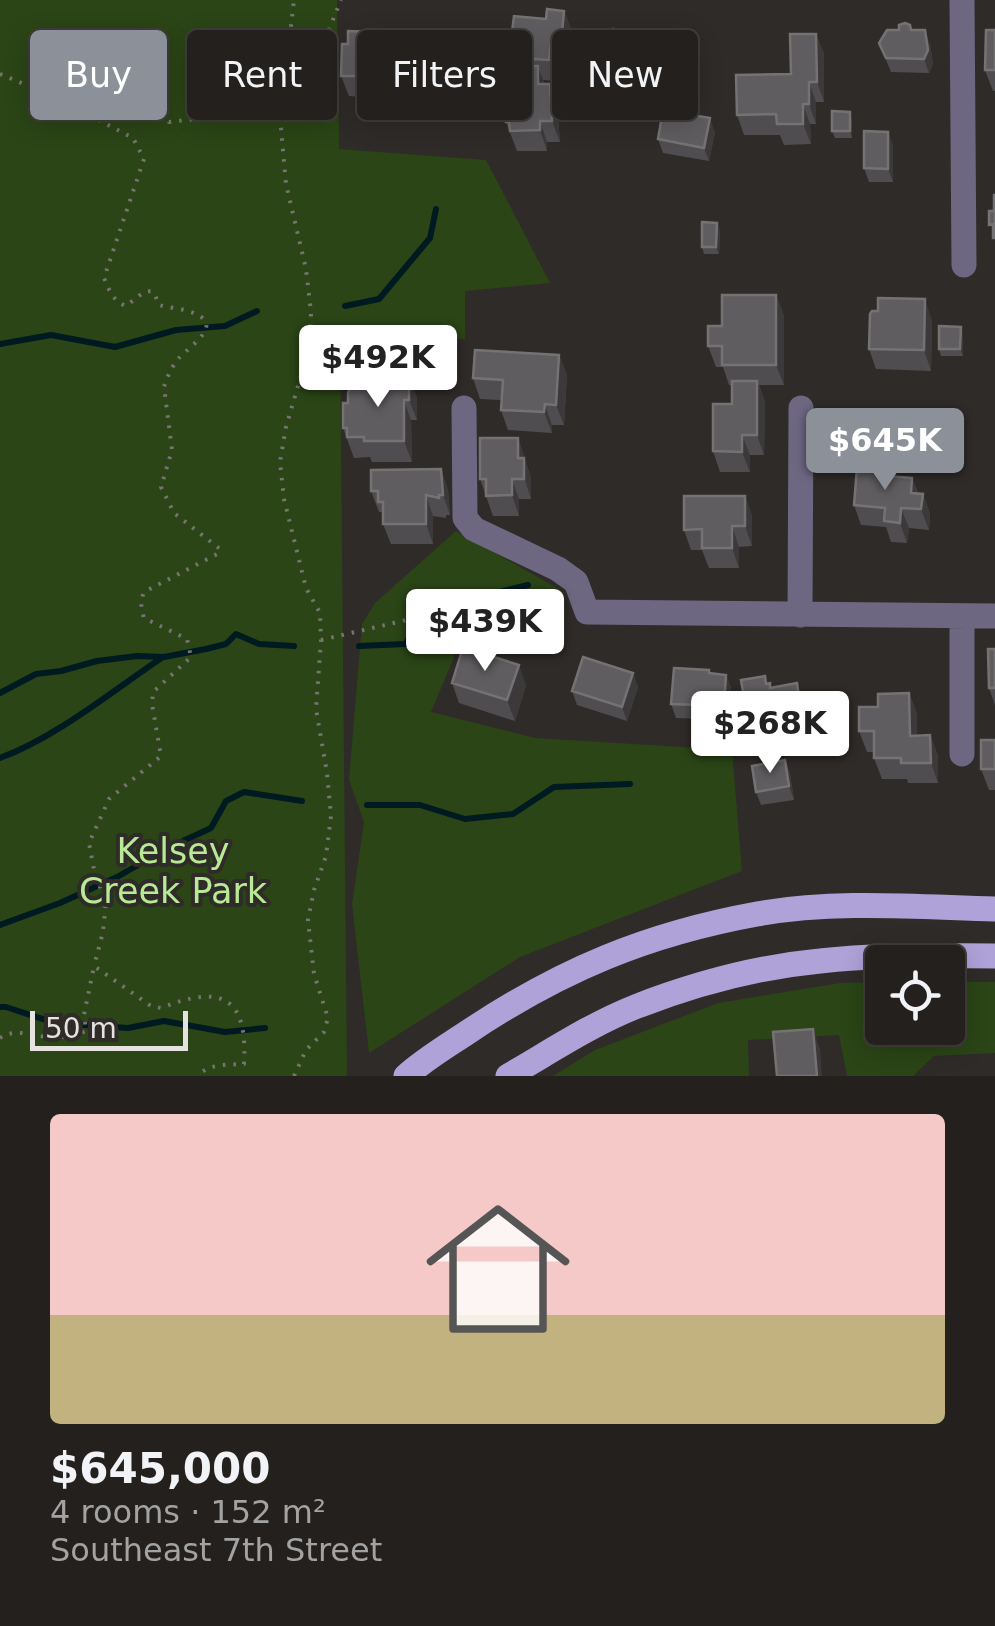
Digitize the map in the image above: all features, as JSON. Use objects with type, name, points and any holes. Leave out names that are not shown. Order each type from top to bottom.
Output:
[{"type":"main road","points":[[406,1076],[518,999],[582,966],[642,942],[758,914],[812,908],[995,909]]},
{"type":"main road","points":[[508,1076],[586,1030],[699,985],[820,960],[995,956]]},
{"type":"street","points":[[962,0],[964,264]]},
{"type":"street","points":[[464,408],[466,518],[474,530],[558,569],[576,582],[587,612],[995,616]]},
{"type":"street","points":[[800,615],[801,408]]},
{"type":"street","points":[[962,616],[962,754]]},
{"type":"path","points":[[290,30],[294,0]]},
{"type":"path","points":[[329,30],[341,0]]},
{"type":"path","points":[[0,74],[30,86]]},
{"type":"path","points":[[167,113],[170,122],[187,120]]},
{"type":"path","points":[[0,1038],[20,1032],[51,1038],[86,1031],[84,1015],[106,901],[88,843],[109,800],[161,756],[153,692],[191,657],[187,640],[144,618],[140,608],[144,592],[220,549],[174,512],[161,488],[172,450],[164,387],[177,360],[207,328],[206,320],[191,312],[159,305],[151,291],[126,306],[110,293],[104,278],[144,159],[133,138],[99,120]]},
{"type":"path","points":[[280,120],[286,184],[306,269],[311,312],[310,345],[280,462],[284,499],[306,588],[320,613],[316,709],[331,816],[326,856],[308,920],[314,974],[328,1018],[324,1032],[306,1050],[294,1076]]},
{"type":"path","points":[[321,640],[415,618],[587,612]]},
{"type":"path","points":[[94,966],[151,1006],[161,1008],[172,1002],[216,998],[231,1004],[239,1013],[246,1040],[244,1064],[218,1066],[203,1070],[198,1076]]},
{"type":"green space","name":"Kelsey Creek Park","points":[[0,0],[337,0],[339,149],[486,160],[550,283],[465,291],[465,339],[340,336],[347,1076],[0,1076]]},
{"type":"green space","points":[[456,531],[564,592],[560,629],[465,631],[431,712],[535,738],[732,750],[742,871],[520,957],[369,1053],[352,904],[364,822],[349,780],[362,624],[375,603]]},
{"type":"green space","points":[[865,982],[865,1045],[965,1045],[965,982],[995,982],[995,1053],[934,1056],[913,1076],[847,1076],[839,1035],[748,1040],[749,1076],[553,1076],[595,1050],[718,1003]]},
{"type":"building","points":[[547,9],[564,11],[562,30],[552,30],[549,60],[533,59],[533,66],[538,66],[538,84],[550,84],[552,121],[540,121],[540,130],[510,131],[506,120],[532,120],[532,30],[512,30],[514,16],[546,19]]},
{"type":"building","points":[[905,23],[911,30],[925,30],[928,50],[924,59],[886,58],[879,43],[887,30],[899,30],[899,25]]},
{"type":"building","points":[[986,30],[995,30],[995,70],[985,70]]},
{"type":"building","points":[[348,31],[357,31],[357,76],[341,76],[342,44],[348,44]]},
{"type":"building","points":[[790,34],[816,34],[817,82],[809,82],[809,104],[803,104],[803,124],[777,124],[776,114],[737,115],[736,75],[791,74]]},
{"type":"building","points":[[832,111],[850,112],[850,131],[832,131]]},
{"type":"building","points":[[710,118],[704,148],[658,139],[661,120]]},
{"type":"building","points":[[864,131],[888,132],[888,169],[864,168]]},
{"type":"building","points":[[994,195],[995,238],[993,238],[989,211],[994,211]]},
{"type":"building","points":[[702,222],[717,223],[716,247],[702,247]]},
{"type":"building","points":[[722,295],[776,295],[776,365],[722,365],[722,346],[708,346],[708,326],[722,326]]},
{"type":"building","points":[[878,298],[925,299],[924,350],[869,349],[870,314],[878,311]]},
{"type":"building","points":[[939,326],[961,327],[960,349],[939,349]]},
{"type":"building","points":[[401,333],[425,333],[424,356],[401,356]]},
{"type":"building","points":[[475,350],[559,355],[556,405],[545,404],[544,412],[501,410],[503,380],[473,378]]},
{"type":"building","points":[[374,377],[409,377],[409,400],[404,400],[404,441],[347,437],[343,403],[348,403],[348,392],[353,386],[374,386]]},
{"type":"building","points":[[732,381],[757,381],[757,435],[742,435],[742,452],[713,451],[713,404],[732,404]]},
{"type":"building","points":[[480,438],[518,438],[518,458],[524,458],[524,479],[512,479],[512,495],[486,496],[486,479],[480,479]]},
{"type":"building","points":[[857,467],[912,478],[911,493],[923,494],[921,509],[901,508],[900,523],[884,521],[885,508],[854,505]]},
{"type":"building","points":[[441,469],[443,495],[426,495],[426,524],[383,524],[383,502],[378,502],[378,491],[371,491],[371,470]]},
{"type":"building","points":[[684,496],[745,496],[745,526],[732,526],[732,548],[702,548],[702,529],[684,530]]},
{"type":"building","points":[[463,647],[519,665],[507,700],[452,683]]},
{"type":"building","points":[[988,649],[995,649],[995,688],[989,688]]},
{"type":"building","points":[[583,657],[633,673],[622,707],[572,691]]},
{"type":"building","points":[[674,668],[726,675],[724,706],[671,704]]},
{"type":"building","points":[[765,676],[770,688],[797,683],[802,718],[774,717],[776,728],[750,732],[741,680]]},
{"type":"building","points":[[909,693],[910,736],[930,735],[931,763],[874,758],[874,731],[859,731],[859,707],[878,707],[878,694]]},
{"type":"building","points":[[981,740],[995,740],[995,769],[981,769]]},
{"type":"building","points":[[785,760],[789,786],[756,792],[752,766]]},
{"type":"building","points":[[813,1029],[817,1076],[777,1076],[773,1032]]},
{"type":"waterway","points":[[345,306],[379,299],[430,238],[436,209]]},
{"type":"waterway","points":[[0,344],[51,335],[115,347],[176,330],[225,326],[257,311]]},
{"type":"waterway","points":[[432,613],[454,603],[528,585]]},
{"type":"waterway","points":[[359,646],[406,644],[415,625]]},
{"type":"waterway","points":[[0,693],[36,674],[97,661],[164,657],[206,649],[226,644],[236,634],[259,644],[294,646]]},
{"type":"waterway","points":[[0,758],[63,726],[163,657]]},
{"type":"waterway","points":[[367,805],[420,805],[465,819],[513,814],[554,787],[630,784]]},
{"type":"waterway","points":[[0,925],[117,877],[211,828],[226,801],[244,792],[302,801]]},
{"type":"waterway","points":[[0,1007],[55,1023],[128,1028],[164,1021],[225,1032],[265,1028]]}]
